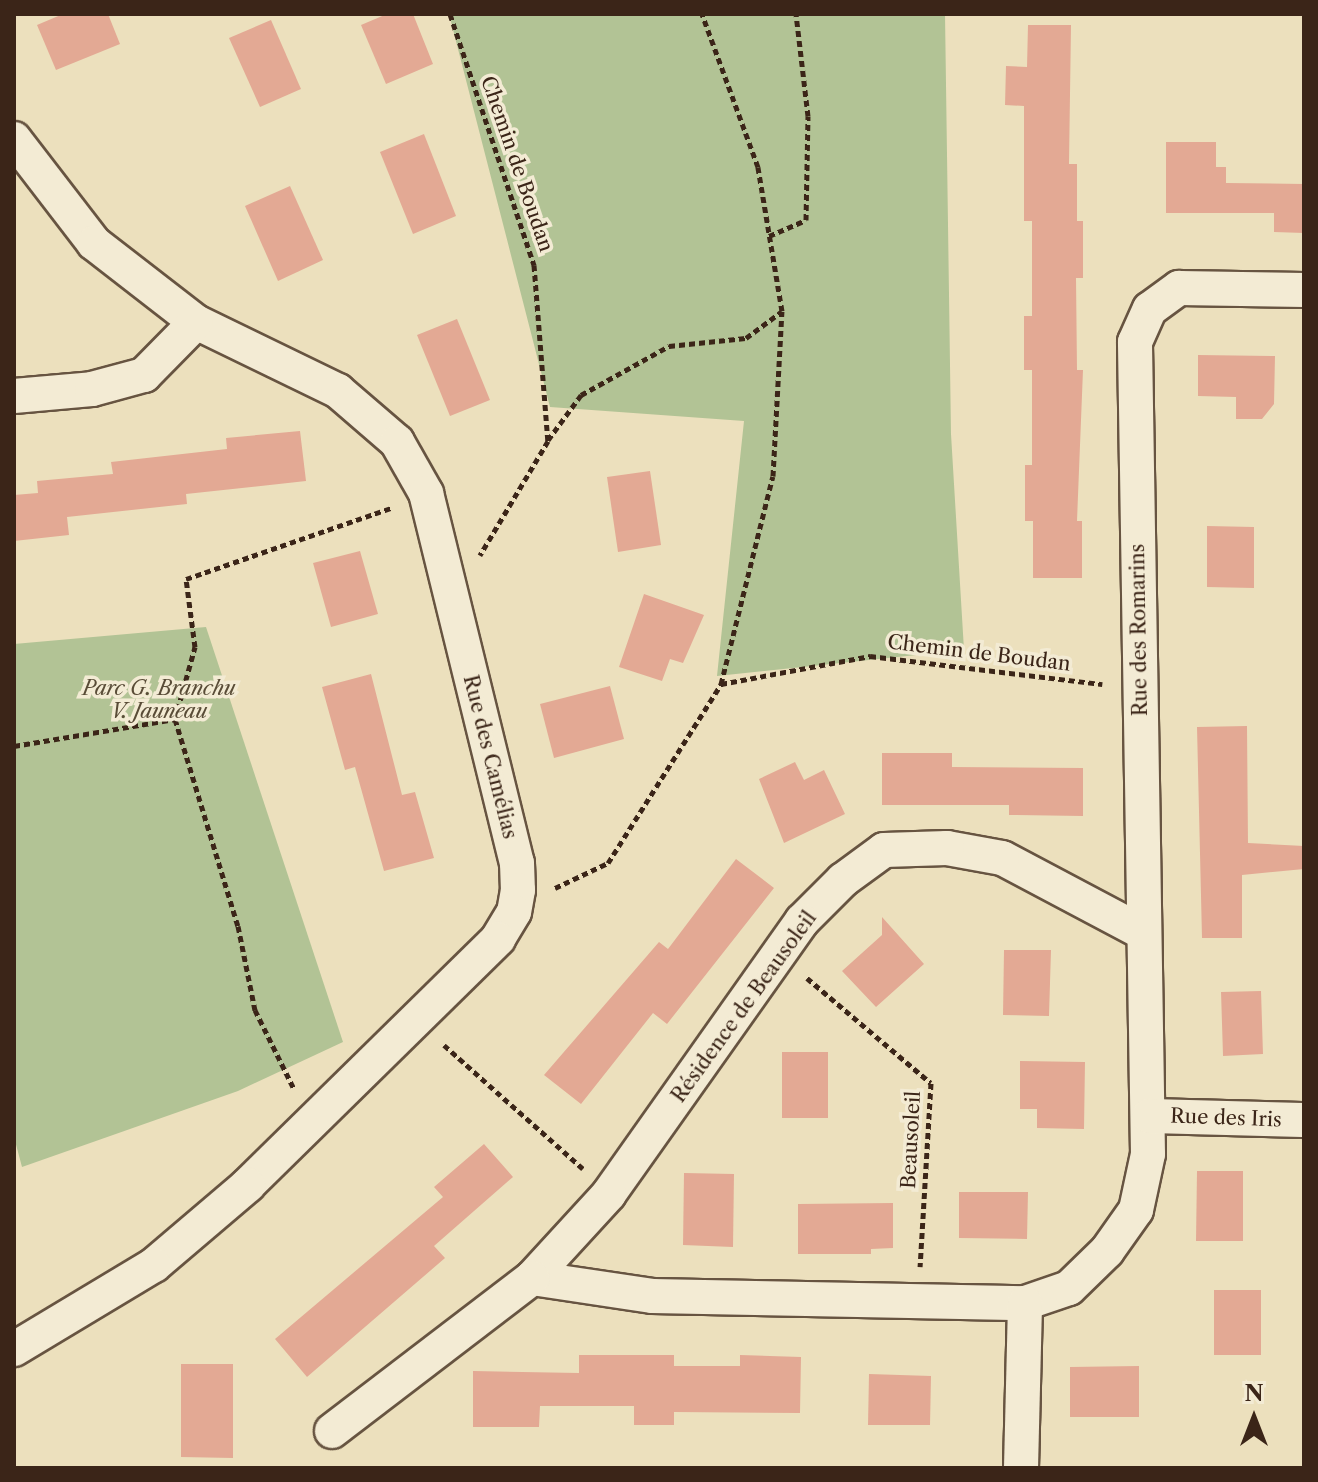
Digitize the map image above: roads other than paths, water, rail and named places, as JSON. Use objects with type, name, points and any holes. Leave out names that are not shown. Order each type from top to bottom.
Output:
[{"type":"street","name":"Rue des Camélias","points":[[14,139],[94,243],[196,322],[338,391],[397,442],[426,493],[514,850],[518,890],[514,912],[498,939],[311,1124],[154,1265],[14,1349]]},
{"type":"street","name":"Rue des Romarins","points":[[1149,1116],[1142,932],[1135,342],[1150,309],[1179,288],[1304,290]]},
{"type":"street","points":[[14,396],[92,389],[144,375],[196,322]]},
{"type":"street","name":"Résidence de Beausoleil","points":[[332,1431],[532,1278],[609,1194],[802,921],[843,880],[884,850],[947,848],[1002,858],[1142,932]]},
{"type":"street","points":[[532,1278],[652,1296],[1025,1303],[1069,1288],[1107,1251],[1136,1210],[1148,1154],[1149,1116]]},
{"type":"street","name":"Rue des Iris","points":[[1149,1116],[1304,1120]]},
{"type":"street","points":[[1021,1468],[1025,1303]]},
{"type":"park label","name":"Parc G. Branchu V. Jauneau","points":[[159,700]]}]
